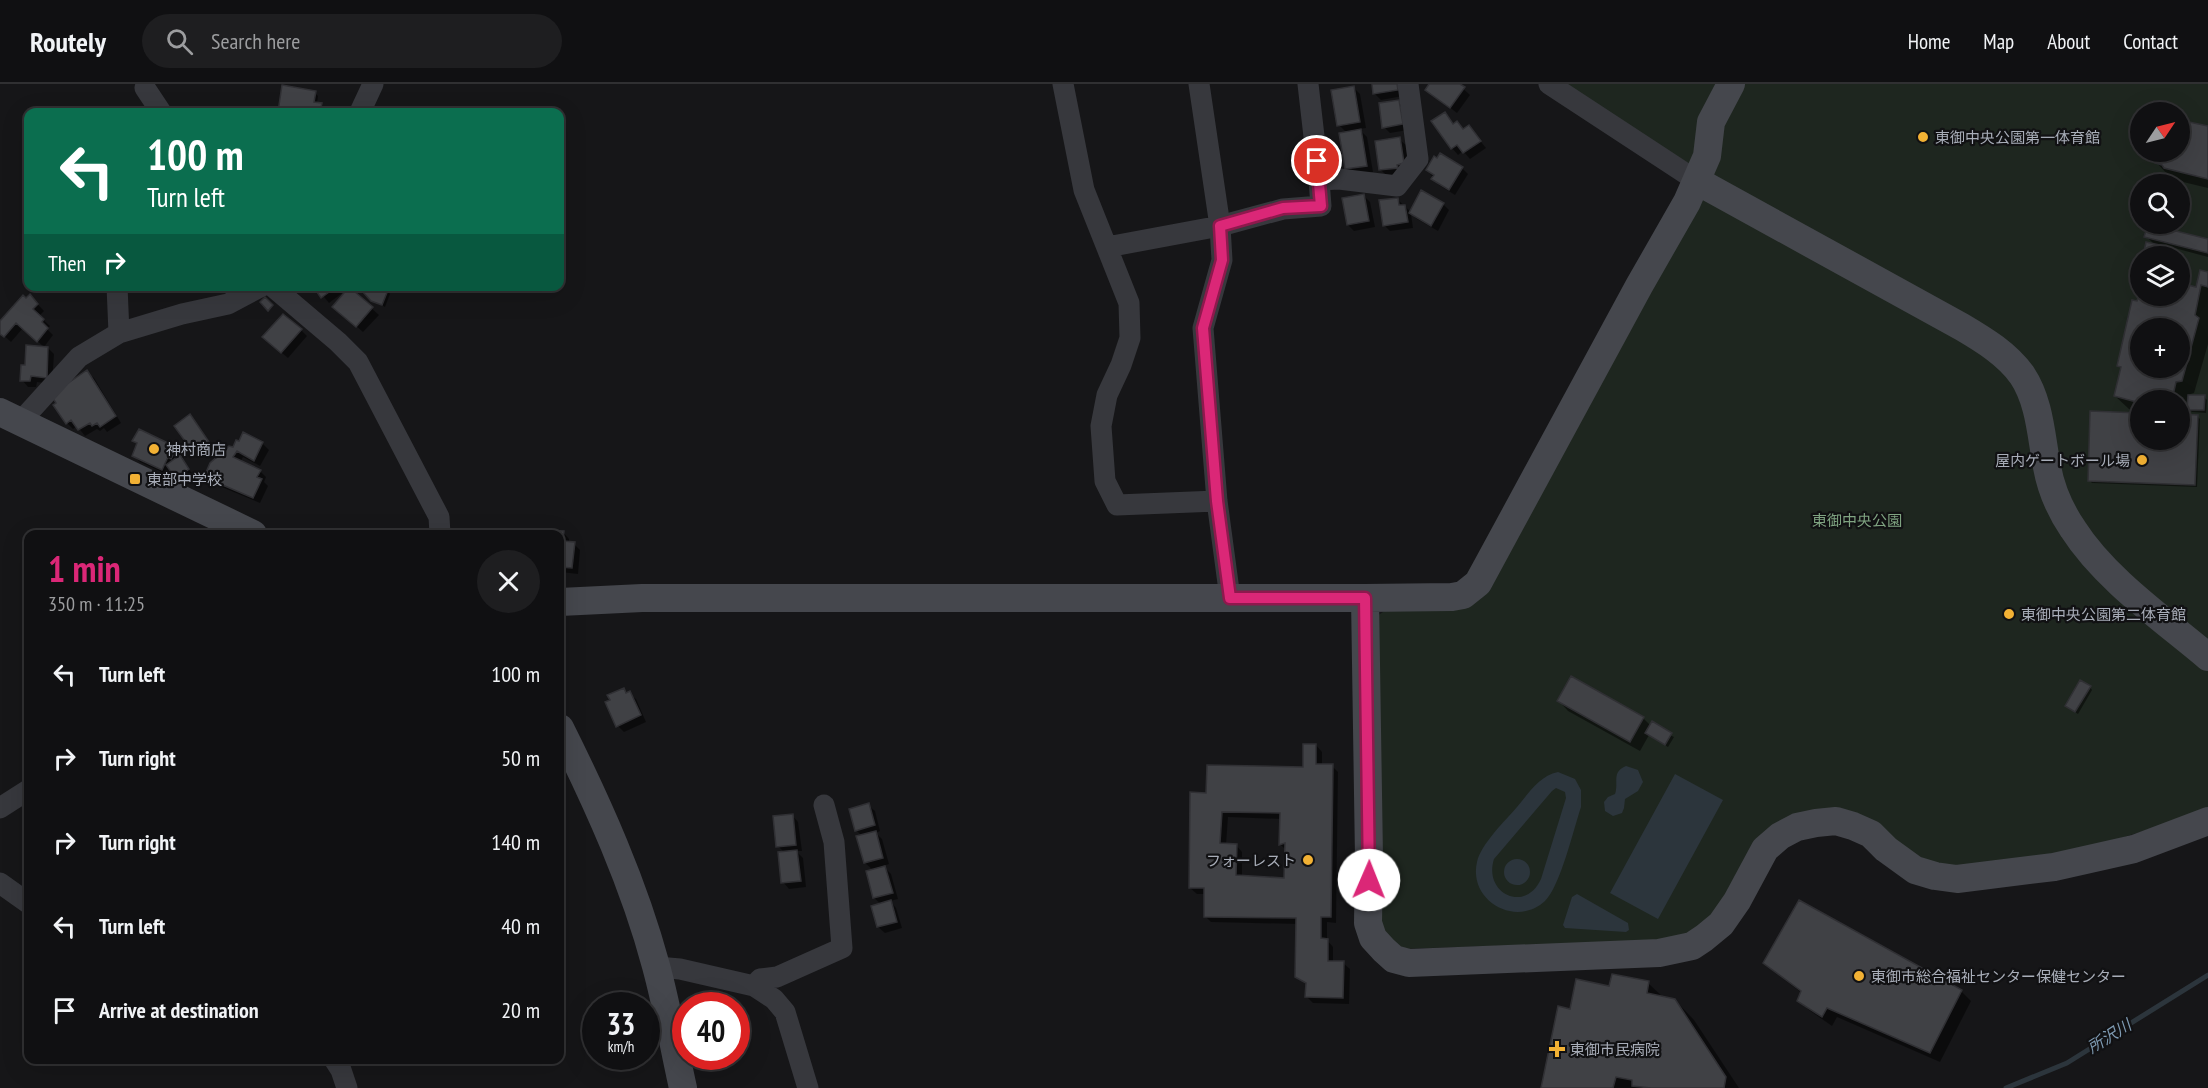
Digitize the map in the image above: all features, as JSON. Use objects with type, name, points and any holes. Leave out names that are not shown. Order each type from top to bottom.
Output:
[{"type":"street","points":[[362,108],[373,84]]},
{"type":"street","points":[[1063,84],[1084,190],[1129,303],[1130,338],[1107,395],[1101,426],[1105,481],[1117,505],[1217,501]]},
{"type":"street","points":[[1198,84],[1220,226],[1222,260],[1203,328],[1217,501],[1230,598]]},
{"type":"street","points":[[1107,247],[1220,226],[1283,208],[1321,206],[1308,84]]},
{"type":"street","points":[[1319,180],[1340,179],[1397,186],[1418,159],[1408,84]]},
{"type":"street","points":[[1549,84],[1697,181],[1990,344],[2022,375],[2030,390],[2040,421],[2047,468],[2056,500],[2073,530],[2095,558],[2122,585],[2208,657]]},
{"type":"street","points":[[564,602],[653,598],[1365,598],[1452,597],[1463,594],[1478,583],[1697,181],[1707,156],[1711,122],[1731,84]]},
{"type":"street","points":[[146,88],[158,108]]},
{"type":"street","points":[[117,291],[119,333]]},
{"type":"street","points":[[244,530],[10,417],[79,357],[119,333],[182,314],[228,304],[253,291]]},
{"type":"street","points":[[278,291],[338,342],[358,363],[439,517],[440,530]]},
{"type":"street","points":[[1365,598],[1368,923],[1373,938],[1389,955],[1394,959],[1409,963],[1659,953],[1692,946],[1721,924],[1737,901],[1765,849],[1780,836],[1797,827],[1816,823],[1836,821],[1853,826],[1871,834],[1886,849],[1915,870],[1957,879],[2054,867],[2134,849],[2208,821]]},
{"type":"street","points":[[564,737],[632,890],[657,967],[683,1088]]},
{"type":"street","points":[[0,808],[24,793]]},
{"type":"street","points":[[754,986],[760,979],[777,977],[842,948],[834,842],[824,805]]},
{"type":"street","points":[[0,883],[24,900]]},
{"type":"street","points":[[657,967],[680,969],[754,986],[774,999],[785,1012],[808,1088]]},
{"type":"street","points":[[337,1064],[347,1088]]},
{"type":"green space","name":"東御中央公園","points":[[1563,84],[2208,84],[2208,811],[2047,861],[1935,867],[1823,812],[1717,912],[1683,940],[1399,949],[1375,921],[1375,619],[1389,609],[1399,607],[1447,606],[1710,177]]},
{"type":"shaded area","points":[[1626,766],[1638,770],[1643,782],[1638,791],[1625,799],[1622,813],[1613,816],[1605,811],[1604,802],[1615,794],[1617,775],[1621,768]]},
{"type":"shaded area","points":[[1558,772],[1575,779],[1581,790],[1581,807],[1566,857],[1551,894],[1545,901],[1533,909],[1521,912],[1508,911],[1487,899],[1480,888],[1476,876],[1479,855],[1494,833],[1535,786],[1551,774]],"holes":[[[1556,788],[1565,792],[1566,798],[1541,879],[1534,890],[1525,895],[1516,897],[1507,895],[1494,881],[1492,871],[1494,859],[1552,791]]]},
{"type":"shaded area","points":[[1675,774],[1723,800],[1658,919],[1610,893]]},
{"type":"shaded area","points":[[1517,859],[1526,863],[1530,872],[1526,881],[1517,885],[1508,881],[1504,872],[1508,863]]},
{"type":"shaded area","points":[[1577,894],[1628,923],[1629,930],[1626,932],[1565,928],[1563,925],[1572,897]]},
{"type":"building","points":[[1372,84],[1397,84],[1398,90],[1373,94]]},
{"type":"building","points":[[1429,84],[1460,84],[1465,87],[1450,108],[1425,90]]},
{"type":"building","points":[[282,85],[316,91],[314,102],[322,103],[321,108],[279,108]]},
{"type":"building","points":[[1354,86],[1360,122],[1337,126],[1331,90]]},
{"type":"building","points":[[1399,100],[1403,124],[1382,128],[1379,103]]},
{"type":"building","points":[[1445,112],[1453,124],[1457,121],[1463,129],[1469,125],[1481,141],[1463,153],[1457,145],[1451,149],[1431,121]]},
{"type":"building","points":[[2190,122],[2208,126],[2208,179],[2164,168],[2155,163],[2190,162]]},
{"type":"building","points":[[1361,129],[1367,166],[1345,169],[1339,133]]},
{"type":"building","points":[[1400,137],[1404,163],[1397,165],[1398,168],[1379,170],[1375,141]]},
{"type":"building","points":[[1440,153],[1463,167],[1449,190],[1431,179],[1434,175],[1426,170],[1434,156],[1437,158]]},
{"type":"building","points":[[1421,190],[1444,203],[1431,226],[1409,213]]},
{"type":"building","points":[[1364,194],[1369,221],[1347,225],[1342,198]]},
{"type":"building","points":[[1398,198],[1399,205],[1405,205],[1408,222],[1383,226],[1379,200]]},
{"type":"building","points":[[2145,234],[2188,234],[2208,239],[2208,253],[2190,248],[2190,246],[2180,246],[2144,237]]},
{"type":"building","points":[[2146,242],[2164,246],[2145,246]]},
{"type":"building","points":[[2200,270],[2208,272],[2208,287],[2201,285],[2195,315],[2199,318],[2190,351],[2190,318],[2130,318],[2130,378],[2183,378],[2182,381],[2176,382],[2174,390],[2130,390],[2130,400],[2114,396],[2121,367],[2117,366],[2131,306],[2190,306],[2190,286],[2196,287]]},
{"type":"building","points":[[316,291],[330,291],[321,298]]},
{"type":"building","points":[[346,291],[354,291],[373,307],[356,327],[332,307]]},
{"type":"building","points":[[362,291],[388,291],[382,305],[371,301]]},
{"type":"building","points":[[30,294],[38,304],[33,309],[44,319],[42,322],[48,328],[37,342],[16,323],[4,337],[0,334],[0,321],[23,295],[26,298]]},
{"type":"building","points":[[265,297],[273,305],[268,311],[260,302]]},
{"type":"building","points":[[283,314],[302,329],[281,353],[262,337]]},
{"type":"building","points":[[26,345],[48,347],[47,378],[31,376],[30,381],[20,381],[21,365],[25,365]]},
{"type":"building","points":[[87,370],[116,416],[100,427],[97,423],[92,426],[90,423],[78,430],[71,420],[66,424],[53,405],[56,403],[51,395]]},
{"type":"building","points":[[2190,395],[2205,395],[2204,410],[2190,410]]},
{"type":"building","name":"屋内ゲートボール場","points":[[2090,411],[2130,413],[2130,450],[2190,450],[2190,415],[2198,415],[2195,485],[2088,481]]},
{"type":"building","points":[[190,414],[209,442],[193,452],[174,426]]},
{"type":"building","name":"神村商店","points":[[139,429],[172,445],[171,448],[176,450],[171,459],[168,457],[162,470],[132,456],[137,443],[132,441]]},
{"type":"building","points":[[243,432],[263,442],[254,461],[237,451],[233,457],[261,470],[257,477],[262,479],[253,498],[204,477],[210,463],[229,446],[233,447]]},
{"type":"building","points":[[180,455],[189,469],[176,479],[166,465]]},
{"type":"building","points":[[564,541],[575,542],[572,568],[564,567]]},
{"type":"building","points":[[1571,676],[1644,717],[1630,742],[1557,701]]},
{"type":"building","points":[[2080,680],[2091,686],[2075,712],[2065,706]]},
{"type":"building","points":[[624,688],[626,693],[630,691],[641,715],[616,727],[605,702],[610,700],[607,695]]},
{"type":"building","points":[[1652,721],[1672,733],[1665,745],[1645,733]]},
{"type":"building","name":"フォーレスト","points":[[1303,744],[1316,744],[1316,764],[1333,764],[1331,917],[1321,917],[1321,938],[1328,939],[1328,961],[1344,961],[1343,998],[1305,997],[1306,983],[1295,977],[1296,918],[1204,917],[1204,888],[1189,888],[1190,792],[1206,793],[1207,765],[1303,767]],"holes":[[[1222,812],[1280,813],[1279,845],[1285,843],[1284,878],[1236,875],[1237,844],[1220,843]]]},
{"type":"building","points":[[869,803],[875,825],[855,831],[849,809]]},
{"type":"building","points":[[793,814],[796,845],[776,847],[773,816]]},
{"type":"building","points":[[876,831],[883,858],[864,863],[856,836]]},
{"type":"building","points":[[797,850],[801,881],[781,883],[778,852]]},
{"type":"building","points":[[885,866],[893,893],[873,898],[866,871]]},
{"type":"building","points":[[891,900],[897,922],[877,927],[871,906]]},
{"type":"building","name":"東御市総合福祉センター保健センター","points":[[1799,900],[1962,990],[1930,1053],[1827,1008],[1822,1017],[1797,1001],[1801,991],[1763,963]]},
{"type":"building","name":"東御市民病院","points":[[1612,974],[1649,981],[1647,993],[1675,999],[1726,1077],[1724,1088],[1651,1088],[1632,1086],[1632,1080],[1616,1077],[1613,1088],[1541,1088],[1558,1006],[1570,1009],[1576,979],[1609,986]]},
{"type":"waterway","name":"所沢川","points":[[2006,1088],[2067,1063],[2208,975]]},
{"type":"place","name":"東御中央公園第一体育館","points":[[1923,137]]},
{"type":"place","name":"神村商店","points":[[154,449]]},
{"type":"place","name":"屋内ゲートボール場","points":[[2142,460]]},
{"type":"place","name":"東部中学校","points":[[135,479]]},
{"type":"place","name":"東御中央公園第二体育館","points":[[2009,614]]},
{"type":"place","name":"フォーレスト","points":[[1308,860]]},
{"type":"place","name":"東御市総合福祉センター保健センター","points":[[1859,976]]},
{"type":"place","name":"東御市民病院","points":[[1557,1049]]},
{"type":"route","points":[[1317,161],[1321,206],[1283,208],[1220,226],[1222,260],[1203,328],[1217,501],[1230,598],[1365,598],[1369,880]]}]
